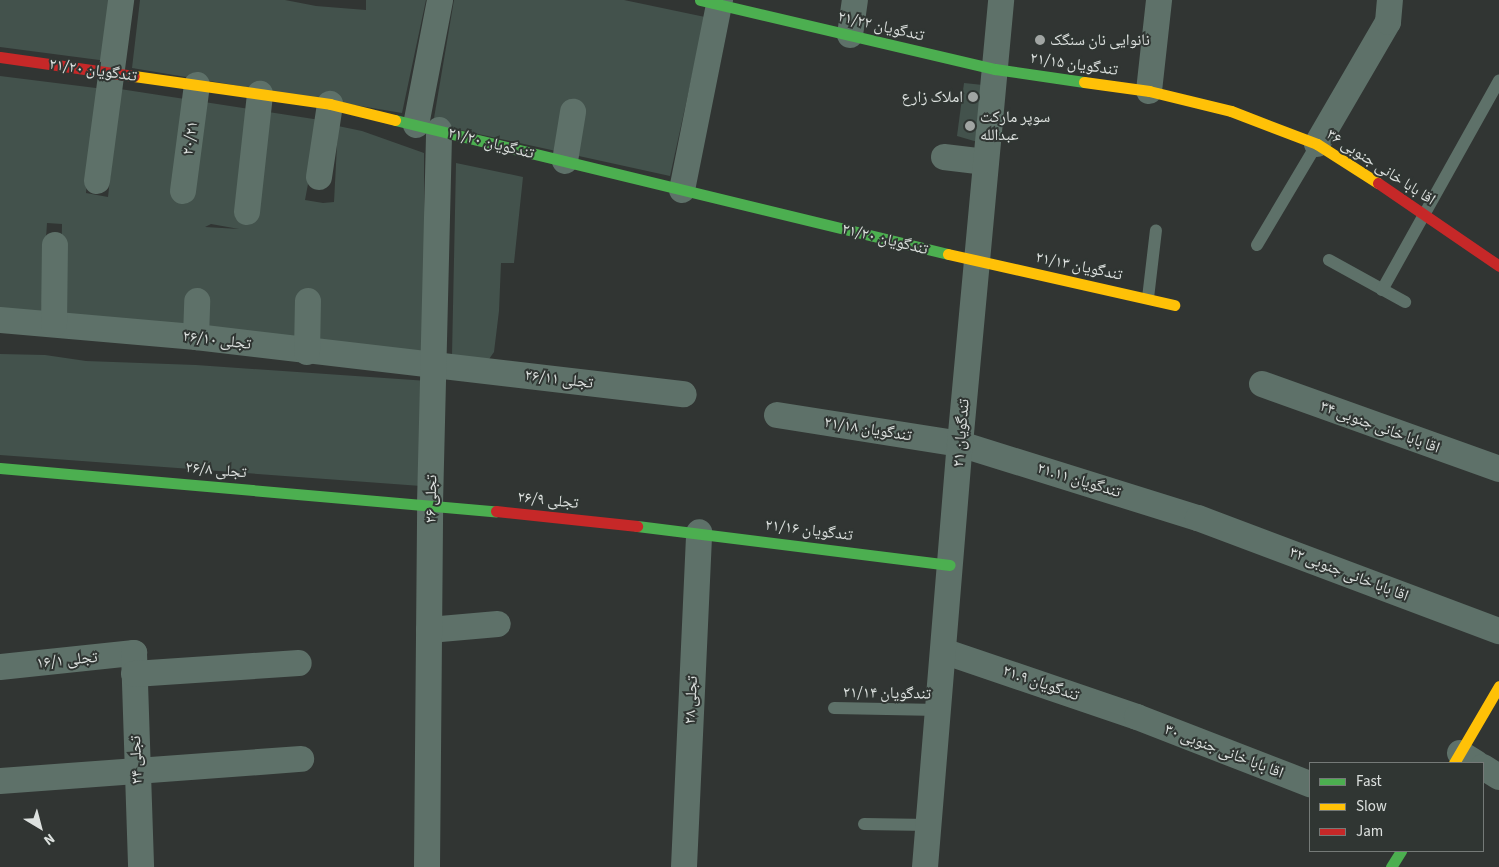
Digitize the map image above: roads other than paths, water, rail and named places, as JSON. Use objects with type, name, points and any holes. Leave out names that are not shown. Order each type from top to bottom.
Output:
[{"type":"street","points":[[97,181],[121,0]]},
{"type":"street","name":"۲۶ تجلی","points":[[427,867],[430,504],[434,364],[427,128],[440,0]]},
{"type":"street","points":[[850,35],[856,0]]},
{"type":"street","name":"۲۱ تندگویان","points":[[926,867],[960,444],[1000,0]]},
{"type":"street","points":[[1149,91],[1159,0]]},
{"type":"street","points":[[1317,144],[1388,22],[1390,0]]},
{"type":"street","points":[[682,190],[713,2]]},
{"type":"street","name":"۲۱/۲۲ تندگویان","points":[[713,2],[995,69]]},
{"type":"street","name":"۲۱/۲۰ تندگویان","points":[[0,57],[330,104],[976,261]]},
{"type":"street","name":"۲۱/۱۵ تندگویان","points":[[995,69],[1149,91]]},
{"type":"street","name":"۲۰/۲۱","points":[[183,191],[197,85]]},
{"type":"street","name":"۳۶ اقا بابا خانی جنوبی","points":[[1149,91],[1231,111],[1317,144],[1424,213],[1499,266]]},
{"type":"street","points":[[247,212],[260,94]]},
{"type":"street","points":[[319,177],[330,104]]},
{"type":"street","points":[[565,161],[573,112]]},
{"type":"street","points":[[944,157],[986,162]]},
{"type":"street","points":[[54,245],[54,324]]},
{"type":"street","name":"۲۱/۱۳ تندگویان","points":[[976,261],[1174,304]]},
{"type":"street","points":[[196,337],[197,301]]},
{"type":"street","points":[[307,352],[308,301]]},
{"type":"street","name":"۲۶/۱۰ تجلی","points":[[0,320],[196,337],[307,352],[434,364]]},
{"type":"street","name":"۲۶/۱۱ تجلی","points":[[434,364],[684,394]]},
{"type":"street","name":"۳۴ اقا بابا خانی جنوبی","points":[[1262,384],[1499,469]]},
{"type":"street","name":"۲۱/۱۸ تندگویان","points":[[777,415],[960,444]]},
{"type":"street","name":"۲۱.۱۱ تندگویان","points":[[960,444],[1198,518]]},
{"type":"street","name":"۲۶/۸ تجلی","points":[[0,468],[430,504]]},
{"type":"street","name":"۲۶/۹ تجلی","points":[[430,504],[662,528]]},
{"type":"street","name":"۳۲ اقا بابا خانی جنوبی","points":[[1198,518],[1499,631]]},
{"type":"street","name":"۲۱/۱۶ تندگویان","points":[[662,528],[950,565]]},
{"type":"street","name":"۲۸ تجلی","points":[[684,867],[699,532]]},
{"type":"street","points":[[429,630],[498,624]]},
{"type":"street","name":"۲۱.۹ تندگویان","points":[[944,651],[1137,717]]},
{"type":"street","name":"۱۶/۱ تجلی","points":[[0,667],[299,663]]},
{"type":"street","name":"۲۴ تجلی","points":[[134,664],[136,771],[141,867]]},
{"type":"street","points":[[1463,760],[1499,686]]},
{"type":"street","name":"۳۰ اقا بابا خانی جنوبی","points":[[1137,717],[1309,784]]},
{"type":"street","points":[[0,781],[301,759]]},
{"type":"street","points":[[1484,768],[1499,777]]},
{"type":"street","points":[[1391,867],[1399,852]]},
{"type":"lane","points":[[1382,290],[1499,81]]},
{"type":"lane","points":[[1258,245],[1317,144]]},
{"type":"lane","points":[[1148,298],[1156,230]]},
{"type":"lane","points":[[1329,260],[1405,302]]},
{"type":"lane","name":"۲۱/۱۴ تندگویان","points":[[834,708],[939,710]]},
{"type":"lane","points":[[864,824],[929,824]]},
{"type":"place","name":"نانوایی نان سنگک","points":[[1040,40]]},
{"type":"place","name":"املاک زارع","points":[[973,97]]},
{"type":"place","name":"سوپر مارکت عبدالله","points":[[970,126]]}]
